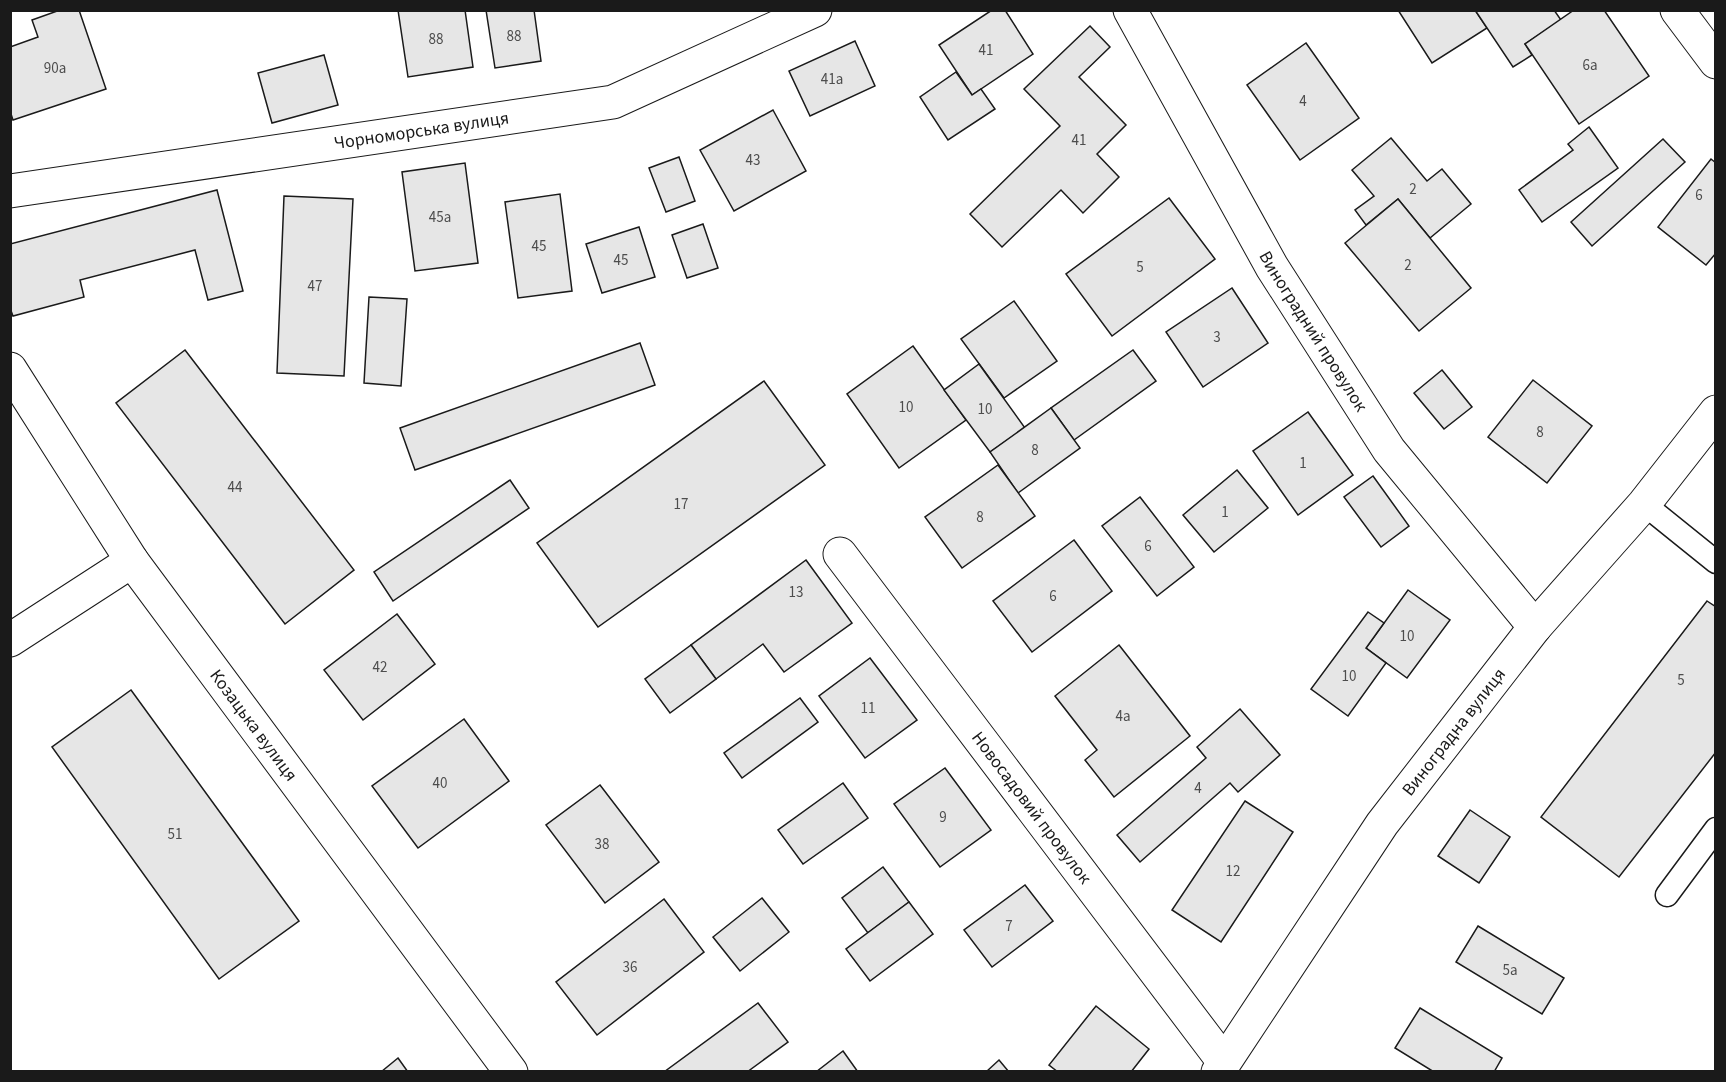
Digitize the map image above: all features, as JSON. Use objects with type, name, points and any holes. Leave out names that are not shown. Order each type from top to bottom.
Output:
[{"type":"street","name":"Чорноморська вулиця","points":[[10,192],[614,102],[814,10]]},
{"type":"street","name":"Виноградний провулок","points":[[1130,10],[1272,267],[1389,450],[1535,627]]},
{"type":"street","points":[[1677,10],[1716,62]]},
{"type":"street","name":"Козацька вулиця","points":[[10,369],[132,561],[511,1071]]},
{"type":"street","name":"Виноградна вулиця","points":[[1221,1067],[1382,824],[1535,627],[1644,504],[1716,412]]},
{"type":"street","name":"Новосадовий провулок","points":[[840,554],[1221,1067]]},
{"type":"street","points":[[10,640],[132,561]]},
{"type":"lane","points":[[1644,504],[1716,561]]},
{"type":"lane","points":[[1667,896],[1716,829]]},
{"type":"building","points":[[60,10],[79,10],[106,89],[13,120],[10,111],[10,47],[38,37],[32,20]]},
{"type":"building","points":[[398,10],[465,10],[473,67],[408,77]]},
{"type":"building","points":[[486,10],[534,10],[541,61],[495,68]]},
{"type":"building","points":[[992,10],[1005,10],[1033,54],[972,95],[939,45]]},
{"type":"building","points":[[1398,10],[1475,10],[1487,28],[1432,63]]},
{"type":"building","points":[[1475,10],[1554,10],[1561,20],[1525,44],[1532,55],[1513,67]]},
{"type":"building","points":[[1574,10],[1604,10],[1649,76],[1579,124],[1525,44]]},
{"type":"building","points":[[1090,26],[1110,47],[1079,77],[1126,125],[1097,154],[1119,177],[1083,213],[1061,190],[1002,247],[970,214],[1060,126],[1024,89]]},
{"type":"building","points":[[855,41],[875,86],[810,116],[789,71]]},
{"type":"building","points":[[1306,43],[1359,118],[1300,160],[1247,85]]},
{"type":"building","points":[[324,55],[338,105],[272,123],[258,73]]},
{"type":"building","points":[[956,72],[972,95],[981,89],[995,109],[948,140],[920,97]]},
{"type":"building","points":[[773,110],[806,171],[734,211],[700,150]]},
{"type":"building","points":[[1589,127],[1618,168],[1542,222],[1519,190],[1573,150],[1568,144]]},
{"type":"building","points":[[1391,138],[1427,181],[1442,169],[1471,204],[1430,238],[1398,199],[1366,225],[1355,210],[1374,196],[1352,170]]},
{"type":"building","points":[[1663,139],[1685,162],[1592,246],[1571,222]]},
{"type":"building","points":[[679,157],[695,201],[666,212],[649,168]]},
{"type":"building","points":[[1711,159],[1716,163],[1716,253],[1706,265],[1658,227]]},
{"type":"building","points":[[465,163],[478,263],[415,271],[402,172]]},
{"type":"building","points":[[217,190],[243,291],[208,300],[195,250],[80,280],[84,297],[13,316],[10,308],[10,244]]},
{"type":"building","points":[[560,194],[572,291],[518,298],[505,202]]},
{"type":"building","points":[[284,196],[353,199],[344,376],[277,373]]},
{"type":"building","points":[[1169,198],[1215,259],[1112,336],[1066,274]]},
{"type":"building","points":[[1398,199],[1471,288],[1419,331],[1345,243]]},
{"type":"building","points":[[703,224],[718,268],[687,278],[672,235]]},
{"type":"building","points":[[639,227],[655,277],[602,293],[586,244]]},
{"type":"building","points":[[1232,288],[1268,343],[1203,387],[1166,332]]},
{"type":"building","points":[[369,297],[407,299],[401,386],[364,383]]},
{"type":"building","points":[[1014,301],[1057,361],[1004,398],[961,339]]},
{"type":"building","points":[[640,343],[655,385],[415,470],[400,428]]},
{"type":"building","points":[[913,346],[966,420],[899,468],[847,394]]},
{"type":"building","points":[[185,350],[354,570],[285,624],[116,403]]},
{"type":"building","points":[[1133,350],[1156,381],[1074,440],[1051,408]]},
{"type":"building","points":[[979,364],[1025,428],[990,452],[944,390]]},
{"type":"building","points":[[1442,370],[1472,407],[1444,429],[1414,393]]},
{"type":"building","points":[[1533,380],[1592,426],[1547,483],[1488,437]]},
{"type":"building","points":[[764,381],[825,465],[598,627],[537,543]]},
{"type":"building","points":[[1051,408],[1080,448],[1018,493],[990,452]]},
{"type":"building","points":[[1308,412],[1353,475],[1298,515],[1253,451]]},
{"type":"building","points":[[998,465],[1035,516],[962,568],[925,517]]},
{"type":"building","points":[[1237,470],[1268,508],[1214,552],[1183,515]]},
{"type":"building","points":[[1373,476],[1409,526],[1381,547],[1344,497]]},
{"type":"building","points":[[510,480],[529,508],[393,601],[374,572]]},
{"type":"building","points":[[1140,497],[1194,567],[1157,596],[1102,526]]},
{"type":"building","points":[[1074,540],[1112,591],[1032,652],[993,601]]},
{"type":"building","points":[[806,560],[852,623],[784,672],[763,644],[716,679],[691,645]]},
{"type":"building","points":[[1408,590],[1450,620],[1407,678],[1366,648]]},
{"type":"building","points":[[1707,601],[1716,607],[1716,752],[1619,877],[1541,817]]},
{"type":"building","points":[[1368,612],[1384,623],[1366,648],[1386,663],[1348,716],[1311,689]]},
{"type":"building","points":[[397,614],[435,664],[363,720],[324,670]]},
{"type":"building","points":[[691,645],[716,679],[670,713],[645,679]]},
{"type":"building","points":[[1119,645],[1190,736],[1114,797],[1085,760],[1097,750],[1055,696]]},
{"type":"building","points":[[870,658],[917,720],[865,758],[819,696]]},
{"type":"building","points":[[131,690],[299,921],[219,979],[52,747]]},
{"type":"building","points":[[800,698],[818,722],[742,778],[724,753]]},
{"type":"building","points":[[1240,709],[1280,755],[1238,792],[1230,783],[1140,862],[1117,835],[1206,758],[1197,747]]},
{"type":"building","points":[[464,719],[509,781],[418,848],[372,786]]},
{"type":"building","points":[[945,768],[991,830],[940,867],[894,804]]},
{"type":"building","points":[[843,783],[868,818],[803,864],[778,830]]},
{"type":"building","points":[[600,785],[659,862],[605,903],[546,825]]},
{"type":"building","points":[[1245,801],[1293,832],[1221,942],[1172,910]]},
{"type":"building","points":[[1470,810],[1510,837],[1479,883],[1438,856]]},
{"type":"building","points":[[883,867],[909,902],[868,933],[842,898]]},
{"type":"building","points":[[1025,885],[1053,921],[992,967],[964,930]]},
{"type":"building","points":[[762,898],[789,932],[740,971],[713,937]]},
{"type":"building","points":[[664,899],[704,952],[597,1035],[556,982]]},
{"type":"building","points":[[909,902],[933,934],[870,981],[846,949]]},
{"type":"building","points":[[1478,926],[1564,978],[1542,1014],[1456,962]]},
{"type":"building","points":[[758,1003],[788,1042],[747,1072],[664,1072]]},
{"type":"building","points":[[1096,1006],[1149,1049],[1131,1072],[1058,1072],[1049,1065]]},
{"type":"building","points":[[1420,1008],[1502,1058],[1494,1072],[1434,1072],[1395,1048]]},
{"type":"building","points":[[843,1051],[858,1072],[816,1072]]},
{"type":"building","points":[[398,1058],[408,1072],[381,1072]]},
{"type":"building","points":[[999,1060],[1009,1072],[986,1072]]}]
